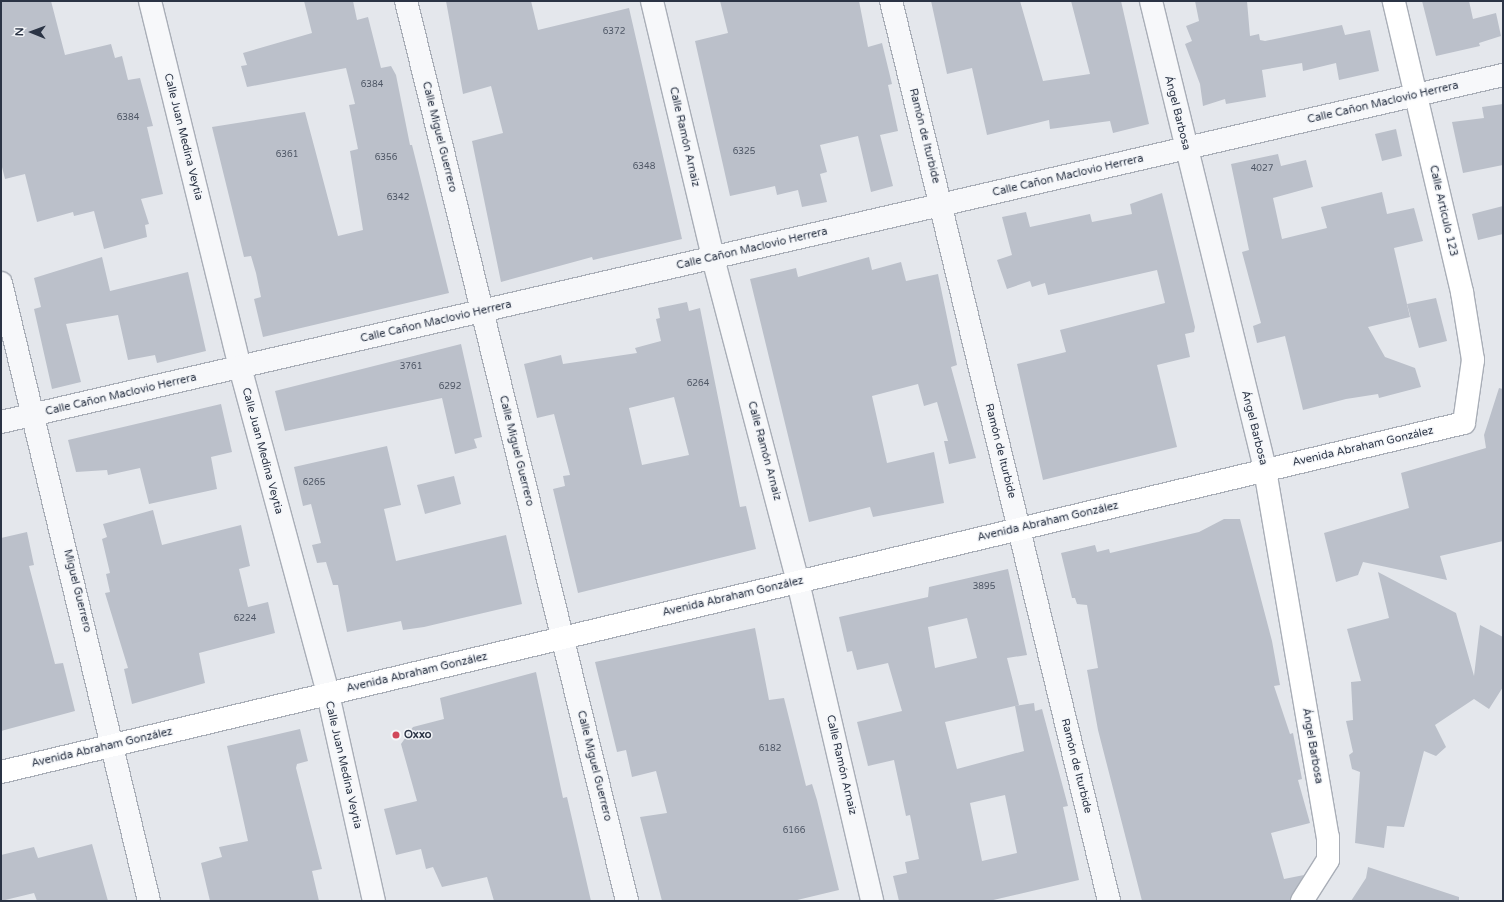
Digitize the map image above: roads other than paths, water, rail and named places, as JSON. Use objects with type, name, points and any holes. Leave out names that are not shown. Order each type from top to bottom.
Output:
[{"type":"main road","name":"Calle Articulo 123","points":[[1394,1],[1462,292],[1473,360],[1464,423]]},
{"type":"main road","name":"Avenida Abraham González","points":[[1,772],[1464,423]]},
{"type":"main road","name":"Ángel Barbosa","points":[[1265,470],[1328,837],[1328,860],[1302,901]]},
{"type":"street","name":"Calle Juan Medina Veytia","points":[[150,1],[240,367],[328,694],[374,901]]},
{"type":"street","name":"Calle Miguel Guerrero","points":[[406,1],[481,311],[628,901]]},
{"type":"street","name":"Calle Ramón Arnaiz","points":[[652,1],[713,258],[798,582],[872,901]]},
{"type":"street","name":"Ramón de Iturbide","points":[[891,1],[1108,901]]},
{"type":"street","name":"Ángel Barbosa","points":[[1150,1],[1265,470]]},
{"type":"street","name":"Calle Cañon Maclovio Herrera","points":[[1,422],[1503,75]]},
{"type":"street","name":"Miguel Guerrero","points":[[1,282],[114,745],[149,901]]},
{"type":"place","name":"Oxxo","points":[[396,735]]}]
